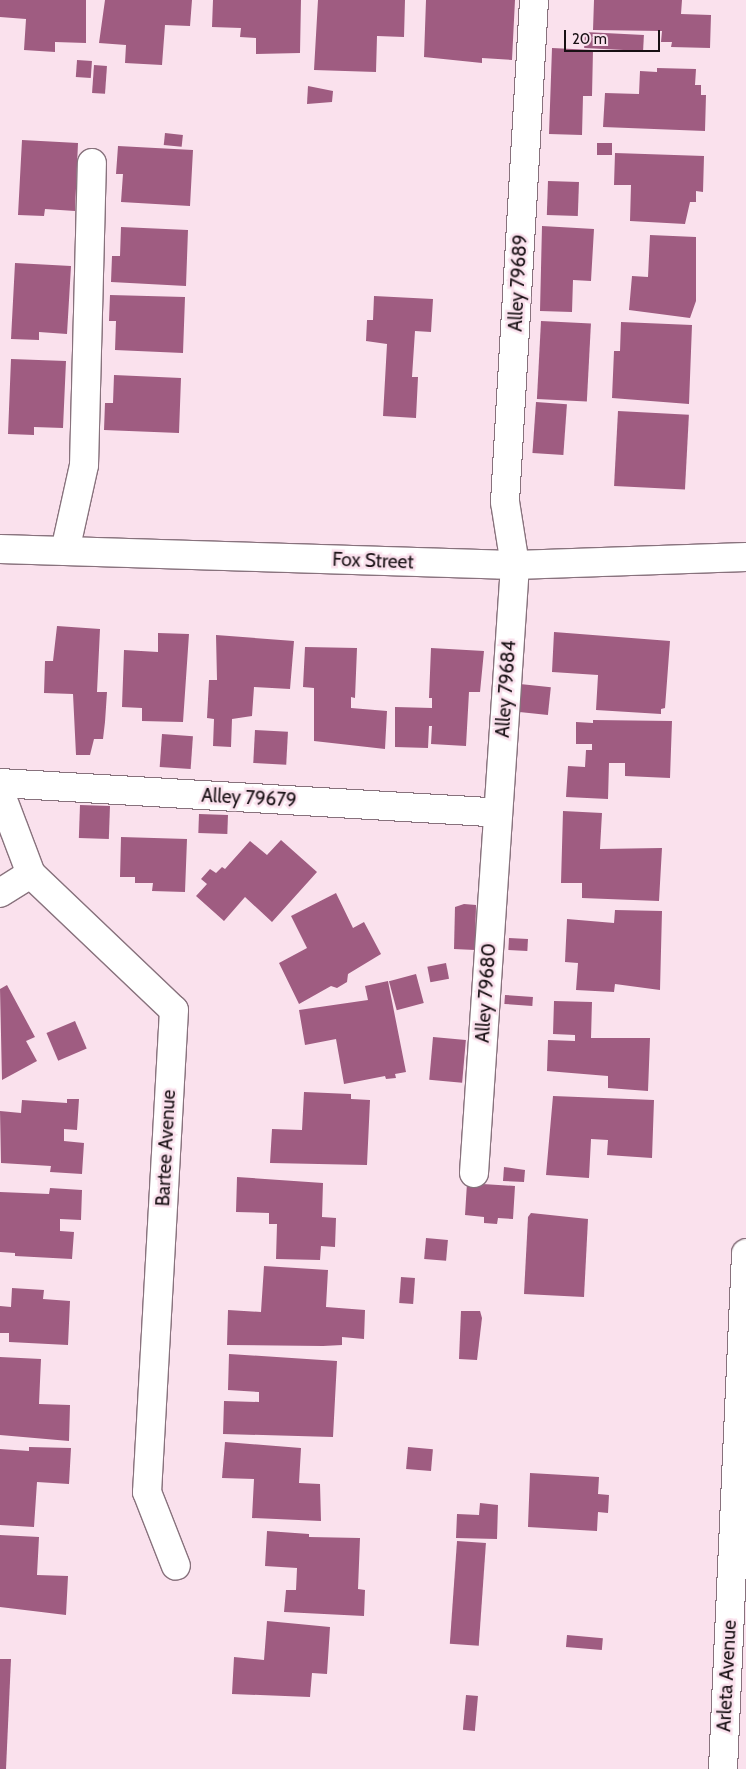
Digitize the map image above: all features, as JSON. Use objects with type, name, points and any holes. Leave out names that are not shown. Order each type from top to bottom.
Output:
[{"type":"street","name":"Alley 79689","points":[[514,565],[505,502],[534,0]]},
{"type":"street","points":[[65,551],[84,465],[92,163]]},
{"type":"street","name":"Fox Street","points":[[0,549],[514,565],[746,557]]},
{"type":"street","name":"Alley 79684","points":[[498,813],[514,565]]},
{"type":"street","name":"Alley 79679","points":[[0,783],[498,813]]},
{"type":"street","name":"Bartee Avenue","points":[[0,792],[32,874],[174,1010],[147,1492],[176,1566]]},
{"type":"street","name":"Alley 79680","points":[[474,1173],[498,813]]},
{"type":"street","points":[[0,893],[32,874]]},
{"type":"street","name":"Arleta Avenue","points":[[723,1769],[746,1254]]},
{"type":"building","points":[[0,0],[86,0],[86,43],[55,42],[55,52],[24,50],[26,19],[0,17]]},
{"type":"building","points":[[105,0],[192,0],[190,26],[165,25],[162,65],[125,63],[126,45],[99,43]]},
{"type":"building","points":[[213,0],[301,0],[300,53],[256,54],[256,38],[240,37],[241,28],[212,27]]},
{"type":"building","points":[[318,0],[405,0],[404,37],[377,36],[376,72],[314,70]]},
{"type":"building","points":[[426,0],[515,0],[512,60],[482,58],[482,63],[424,57]]},
{"type":"building","points":[[594,0],[682,0],[681,14],[711,15],[710,48],[671,47],[672,42],[661,42],[662,31],[593,30]]},
{"type":"building","points":[[585,32],[644,35],[643,51],[584,48]]},
{"type":"building","points":[[552,48],[593,50],[592,96],[583,96],[582,135],[549,134]]},
{"type":"building","points":[[77,60],[92,61],[91,78],[76,77]]},
{"type":"building","points":[[94,65],[107,66],[105,94],[92,93]]},
{"type":"building","points":[[657,68],[696,69],[695,85],[701,85],[701,95],[706,95],[705,131],[603,127],[605,93],[639,94],[640,71],[657,72]]},
{"type":"building","points":[[308,86],[333,91],[332,102],[307,104]]},
{"type":"building","points":[[165,133],[183,135],[182,147],[164,145]]},
{"type":"building","points":[[22,140],[78,143],[75,211],[45,209],[44,216],[18,215]]},
{"type":"building","points":[[597,143],[612,143],[612,155],[597,155]]},
{"type":"building","points":[[118,146],[193,150],[190,206],[121,202],[123,174],[116,174]]},
{"type":"building","points":[[615,153],[704,156],[703,192],[696,191],[696,202],[690,202],[685,224],[630,221],[631,185],[614,185]]},
{"type":"building","points":[[548,181],[579,182],[578,216],[547,215]]},
{"type":"building","points":[[542,226],[594,229],[591,281],[573,280],[572,312],[540,311]]},
{"type":"building","points":[[121,227],[188,230],[186,286],[111,282],[112,256],[120,256]]},
{"type":"building","points":[[650,235],[696,237],[696,301],[690,318],[629,310],[632,276],[648,277]]},
{"type":"building","points":[[15,263],[71,266],[67,334],[39,332],[39,340],[11,339]]},
{"type":"building","points":[[110,295],[185,297],[183,353],[115,350],[116,321],[109,321]]},
{"type":"building","points":[[374,296],[433,299],[431,332],[415,331],[412,377],[418,377],[416,418],[383,416],[387,344],[366,341],[367,320],[373,320]]},
{"type":"building","points":[[541,321],[591,324],[587,402],[537,399]]},
{"type":"building","points":[[621,322],[692,325],[689,404],[612,398],[614,351],[620,351]]},
{"type":"building","points":[[11,359],[66,361],[63,428],[34,427],[34,435],[8,434]]},
{"type":"building","points":[[114,375],[181,378],[179,433],[104,430],[105,403],[113,403]]},
{"type":"building","points":[[536,402],[567,404],[563,455],[532,453]]},
{"type":"building","points":[[618,411],[689,415],[685,490],[614,486]]},
{"type":"building","points":[[57,626],[100,629],[97,692],[107,692],[105,722],[103,739],[94,739],[90,755],[76,755],[73,694],[44,693],[45,661],[53,661]]},
{"type":"building","points":[[554,632],[670,641],[665,708],[661,709],[661,714],[596,710],[598,675],[552,672]]},
{"type":"building","points":[[158,633],[189,634],[183,722],[142,721],[142,708],[122,707],[124,650],[158,652]]},
{"type":"building","points":[[216,635],[294,641],[290,689],[254,687],[252,716],[232,719],[231,747],[213,746],[214,719],[207,718],[209,680],[217,680]]},
{"type":"building","points":[[305,647],[357,648],[355,698],[351,697],[351,708],[387,711],[385,749],[314,741],[314,688],[303,687]]},
{"type":"building","points":[[431,648],[484,651],[480,692],[469,692],[466,746],[431,744],[432,726],[429,726],[428,748],[395,747],[395,707],[432,708],[432,698],[429,698]]},
{"type":"building","points":[[520,684],[551,687],[548,715],[517,712]]},
{"type":"building","points":[[593,720],[672,721],[670,778],[625,776],[625,763],[609,763],[608,799],[566,797],[568,766],[585,767],[586,750],[592,750],[592,744],[576,744],[576,722],[593,723]]},
{"type":"building","points":[[255,730],[288,732],[286,765],[253,763]]},
{"type":"building","points":[[162,734],[193,736],[191,769],[160,767]]},
{"type":"building","points":[[80,805],[110,806],[109,839],[79,838]]},
{"type":"building","points":[[563,811],[602,813],[600,849],[662,848],[659,901],[582,898],[582,883],[561,883]]},
{"type":"building","points":[[199,814],[228,815],[227,834],[198,833]]},
{"type":"building","points":[[121,837],[187,839],[185,892],[152,891],[153,883],[135,883],[135,877],[120,877]]},
{"type":"building","points":[[281,840],[317,872],[272,922],[245,897],[224,921],[196,896],[207,884],[201,879],[210,869],[216,873],[222,867],[225,869],[250,841],[267,855]]},
{"type":"building","points":[[336,893],[353,928],[364,922],[381,954],[348,974],[347,982],[337,988],[331,986],[299,1004],[279,963],[307,948],[291,916]]},
{"type":"building","points":[[464,904],[476,905],[475,950],[454,949],[455,907]]},
{"type":"building","points":[[615,910],[662,911],[660,990],[615,984],[614,992],[576,990],[578,963],[565,962],[567,919],[614,923]]},
{"type":"building","points":[[509,938],[528,939],[527,951],[508,950]]},
{"type":"building","points":[[446,963],[449,979],[430,982],[427,967]]},
{"type":"building","points":[[416,974],[424,1003],[397,1010],[389,981]]},
{"type":"building","points":[[388,981],[406,1072],[395,1074],[396,1078],[386,1079],[385,1076],[344,1084],[336,1039],[305,1045],[299,1010],[368,1000],[365,986]]},
{"type":"building","points":[[7,985],[35,1037],[26,1041],[37,1061],[2,1080],[0,989]]},
{"type":"building","points":[[505,995],[533,997],[532,1006],[504,1004]]},
{"type":"building","points":[[554,1001],[592,1002],[591,1038],[650,1038],[648,1091],[608,1088],[608,1076],[547,1071],[548,1040],[575,1041],[575,1035],[553,1034]]},
{"type":"building","points":[[75,1021],[87,1049],[58,1061],[46,1033]]},
{"type":"building","points":[[433,1037],[466,1040],[462,1083],[429,1080]]},
{"type":"building","points":[[304,1092],[351,1094],[351,1099],[370,1100],[367,1165],[270,1163],[272,1129],[302,1130]]},
{"type":"building","points":[[553,1096],[654,1100],[652,1158],[607,1155],[608,1140],[591,1139],[589,1178],[546,1175]]},
{"type":"building","points":[[67,1099],[79,1099],[77,1130],[64,1129],[64,1141],[84,1143],[82,1174],[50,1172],[51,1166],[1,1163],[0,1111],[21,1113],[22,1100],[67,1103]]},
{"type":"building","points":[[504,1167],[525,1170],[524,1182],[503,1181]]},
{"type":"building","points":[[237,1177],[323,1183],[322,1217],[336,1218],[335,1247],[321,1246],[320,1260],[276,1259],[277,1224],[269,1224],[269,1213],[236,1212]]},
{"type":"building","points":[[467,1183],[515,1186],[513,1219],[498,1218],[497,1224],[484,1223],[484,1217],[465,1215]]},
{"type":"building","points":[[50,1188],[82,1190],[81,1220],[60,1219],[60,1231],[74,1232],[72,1259],[15,1256],[15,1253],[0,1252],[0,1192],[49,1194]]},
{"type":"building","points":[[531,1213],[588,1219],[584,1297],[524,1294],[528,1217]]},
{"type":"building","points":[[426,1238],[448,1240],[446,1261],[424,1259]]},
{"type":"building","points":[[264,1266],[328,1270],[326,1307],[365,1310],[364,1339],[342,1337],[342,1345],[323,1346],[227,1345],[228,1310],[261,1312]]},
{"type":"building","points":[[401,1277],[415,1278],[413,1304],[399,1303]]},
{"type":"building","points":[[12,1288],[44,1290],[43,1299],[70,1301],[68,1345],[9,1342],[9,1333],[0,1333],[0,1306],[11,1307]]},
{"type":"building","points":[[461,1311],[480,1311],[482,1318],[477,1360],[459,1359]]},
{"type":"building","points":[[229,1354],[337,1361],[333,1437],[223,1434],[224,1401],[259,1402],[259,1392],[228,1390]]},
{"type":"building","points":[[0,1357],[41,1359],[39,1404],[70,1405],[69,1441],[0,1435]]},
{"type":"building","points":[[225,1442],[301,1448],[299,1483],[320,1484],[321,1521],[252,1518],[254,1479],[222,1478]]},
{"type":"building","points":[[29,1447],[71,1448],[69,1484],[37,1482],[34,1527],[0,1525],[0,1449],[29,1451]]},
{"type":"building","points":[[408,1447],[433,1449],[431,1471],[406,1469]]},
{"type":"building","points":[[530,1473],[599,1477],[598,1494],[609,1495],[608,1513],[598,1512],[597,1531],[528,1527]]},
{"type":"building","points":[[480,1503],[498,1505],[497,1539],[456,1538],[457,1514],[479,1515]]},
{"type":"building","points":[[267,1531],[309,1534],[309,1537],[360,1538],[358,1589],[365,1590],[364,1616],[284,1612],[286,1590],[296,1590],[297,1568],[265,1566]]},
{"type":"building","points":[[0,1535],[39,1537],[37,1575],[68,1576],[66,1615],[0,1607]]},
{"type":"building","points":[[457,1541],[486,1543],[479,1646],[450,1644]]},
{"type":"building","points":[[267,1621],[330,1627],[327,1674],[312,1673],[310,1697],[232,1694],[234,1657],[264,1660]]},
{"type":"building","points":[[567,1635],[603,1638],[602,1650],[566,1647]]},
{"type":"building","points":[[0,1659],[11,1659],[6,1769],[0,1769]]},
{"type":"building","points":[[466,1695],[478,1696],[475,1731],[463,1730]]}]
